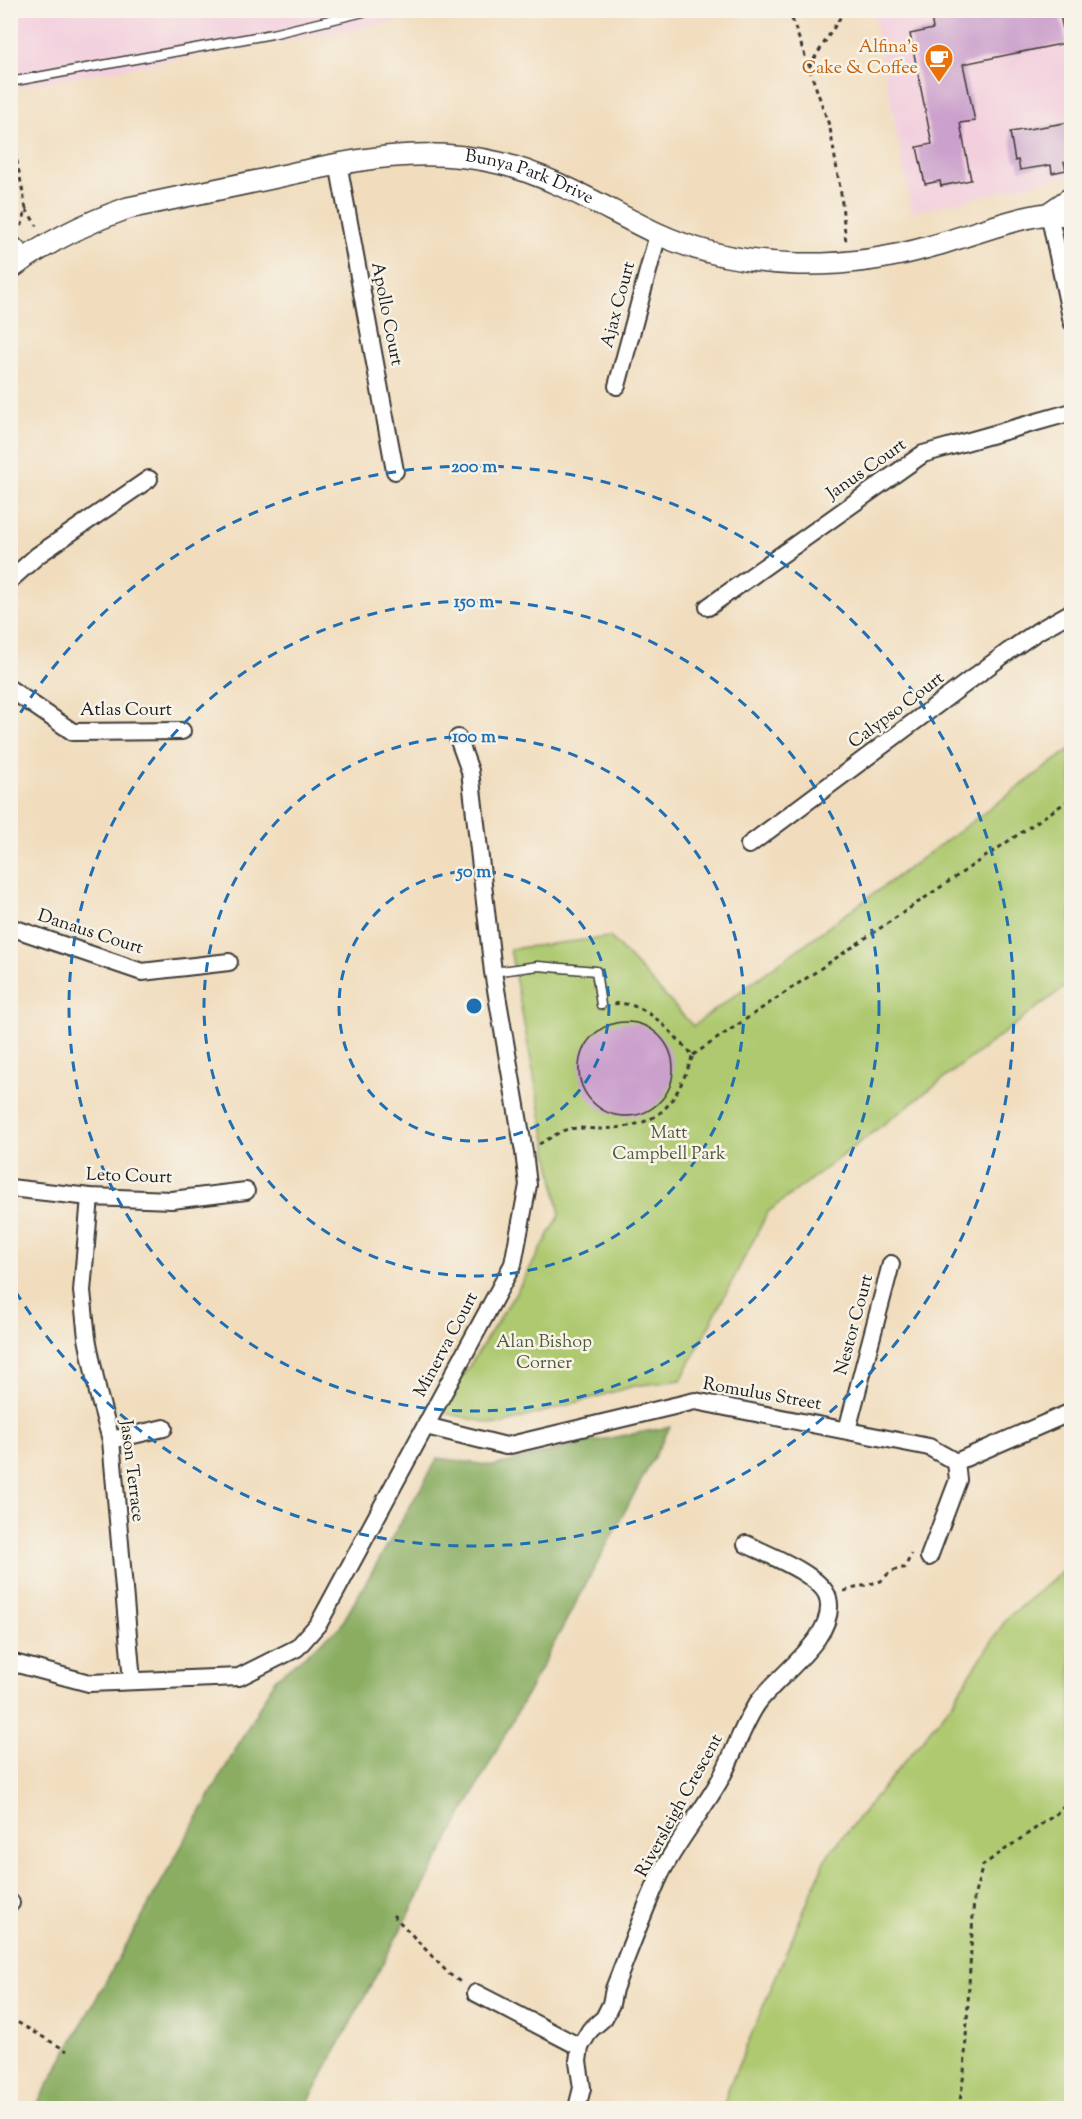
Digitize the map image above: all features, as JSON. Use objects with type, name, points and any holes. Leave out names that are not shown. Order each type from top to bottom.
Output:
[{"type":"street","name":"Bunya Park Drive","points":[[10,269],[69,232],[128,208],[338,164],[409,153],[458,155],[500,164],[536,175],[569,189],[658,234],[699,249],[748,260],[797,264],[848,263],[927,248],[1049,213],[1071,197]]},
{"type":"street","name":"Apollo Court","points":[[338,164],[395,471]]},
{"type":"street","name":"Bunya Park Drive","points":[[1049,213],[1071,216]]},
{"type":"street","points":[[1049,213],[1071,322]]},
{"type":"street","name":"Ajax Court","points":[[617,386],[658,234]]},
{"type":"street","name":"Janus Court","points":[[708,608],[923,454],[1071,412]]},
{"type":"street","points":[[10,580],[38,555],[149,479]]},
{"type":"street","name":"Calypso Court","points":[[749,845],[1009,651],[1071,612]]},
{"type":"street","name":"Atlas Court","points":[[10,689],[73,732],[182,731]]},
{"type":"street","name":"Minerva Court","points":[[10,1662],[89,1683],[239,1677],[297,1648],[319,1623],[513,1264],[528,1185],[493,972],[470,771],[458,738]]},
{"type":"street","name":"Danaus Court","points":[[10,927],[142,972],[229,962]]},
{"type":"street","name":"Leto Court","points":[[10,1188],[90,1197],[171,1200],[246,1191]]},
{"type":"street","name":"Jason Terrace","points":[[90,1197],[82,1291],[89,1349],[111,1440],[132,1681]]},
{"type":"street","name":"Nestor Court","points":[[847,1430],[891,1264]]},
{"type":"street","name":"Romulus Street","points":[[426,1426],[506,1446],[695,1401],[929,1448],[956,1462]]},
{"type":"street","points":[[929,1557],[958,1480],[956,1462],[1069,1413]]},
{"type":"street","points":[[111,1440],[164,1428]]},
{"type":"street","points":[[746,1544],[811,1577],[821,1586],[828,1598]]},
{"type":"street","name":"Riversleigh Crescent","points":[[580,2047],[590,2031],[604,2018],[611,2004],[614,1989],[661,1874],[721,1778],[756,1705],[820,1636],[828,1619],[828,1598]]},
{"type":"street","points":[[476,1993],[580,2047],[578,2061],[582,2088],[577,2109]]},
{"type":"lane","points":[[10,82],[272,34],[372,10]]},
{"type":"lane","points":[[10,236],[29,255]]},
{"type":"lane","points":[[493,972],[538,966],[596,971],[601,1005]]},
{"type":"path","points":[[789,10],[830,128],[841,194],[846,243]]},
{"type":"path","points":[[809,67],[845,10]]},
{"type":"path","points":[[10,125],[26,209],[37,226]]},
{"type":"path","points":[[21,231],[26,209]]},
{"type":"path","points":[[524,1152],[568,1129],[631,1126],[655,1118],[671,1104],[681,1087],[693,1055],[1071,798]]},
{"type":"path","points":[[601,1005],[622,1002],[651,1013],[693,1055]]},
{"type":"path","points":[[828,1598],[849,1589],[881,1581],[898,1568],[905,1568],[912,1552],[929,1557]]},
{"type":"path","points":[[959,2109],[964,2073],[974,1897],[983,1865],[1056,1814],[1071,1797]]},
{"type":"path","points":[[393,1915],[449,1974],[476,1993]]},
{"type":"path","points":[[10,2018],[67,2051]]},
{"type":"shaded area","points":[[11,11],[461,11],[11,88]]},
{"type":"shaded area","points":[[873,11],[1071,11],[1071,175],[912,212]]},
{"type":"green space","name":"Matt Campbell Park","points":[[1071,749],[1071,982],[768,1212],[681,1380],[634,1386],[498,1425],[440,1412],[520,1286],[560,1215],[510,949],[610,937],[693,1026]]},
{"type":"green space","points":[[670,1427],[305,2108],[35,2108],[275,1679],[340,1627],[438,1458],[493,1466],[588,1442]]},
{"type":"green space","points":[[1071,1564],[1071,2108],[724,2108],[727,2092],[827,1856],[949,1707],[1007,1618]]},
{"type":"building","points":[[962,10],[1059,10],[1066,43],[963,64],[975,121],[960,123],[971,180],[941,186],[940,181],[925,184],[917,147],[932,144],[910,34],[933,29],[931,17]]},
{"type":"building","points":[[1071,122],[1071,160],[1064,162],[1066,170],[1052,173],[1051,165],[1020,170],[1018,160],[1015,161],[1010,132]]},
{"type":"building","points":[[617,1022],[635,1022],[660,1035],[670,1051],[673,1069],[670,1087],[660,1103],[635,1116],[617,1116],[592,1103],[579,1078],[579,1060],[592,1035]]},
{"type":"place","name":"Alfina's Cake & Coffee","points":[[939,84]]},
{"type":"park label","name":"Alan Bishop Corner","points":[[544,1353]]}]
